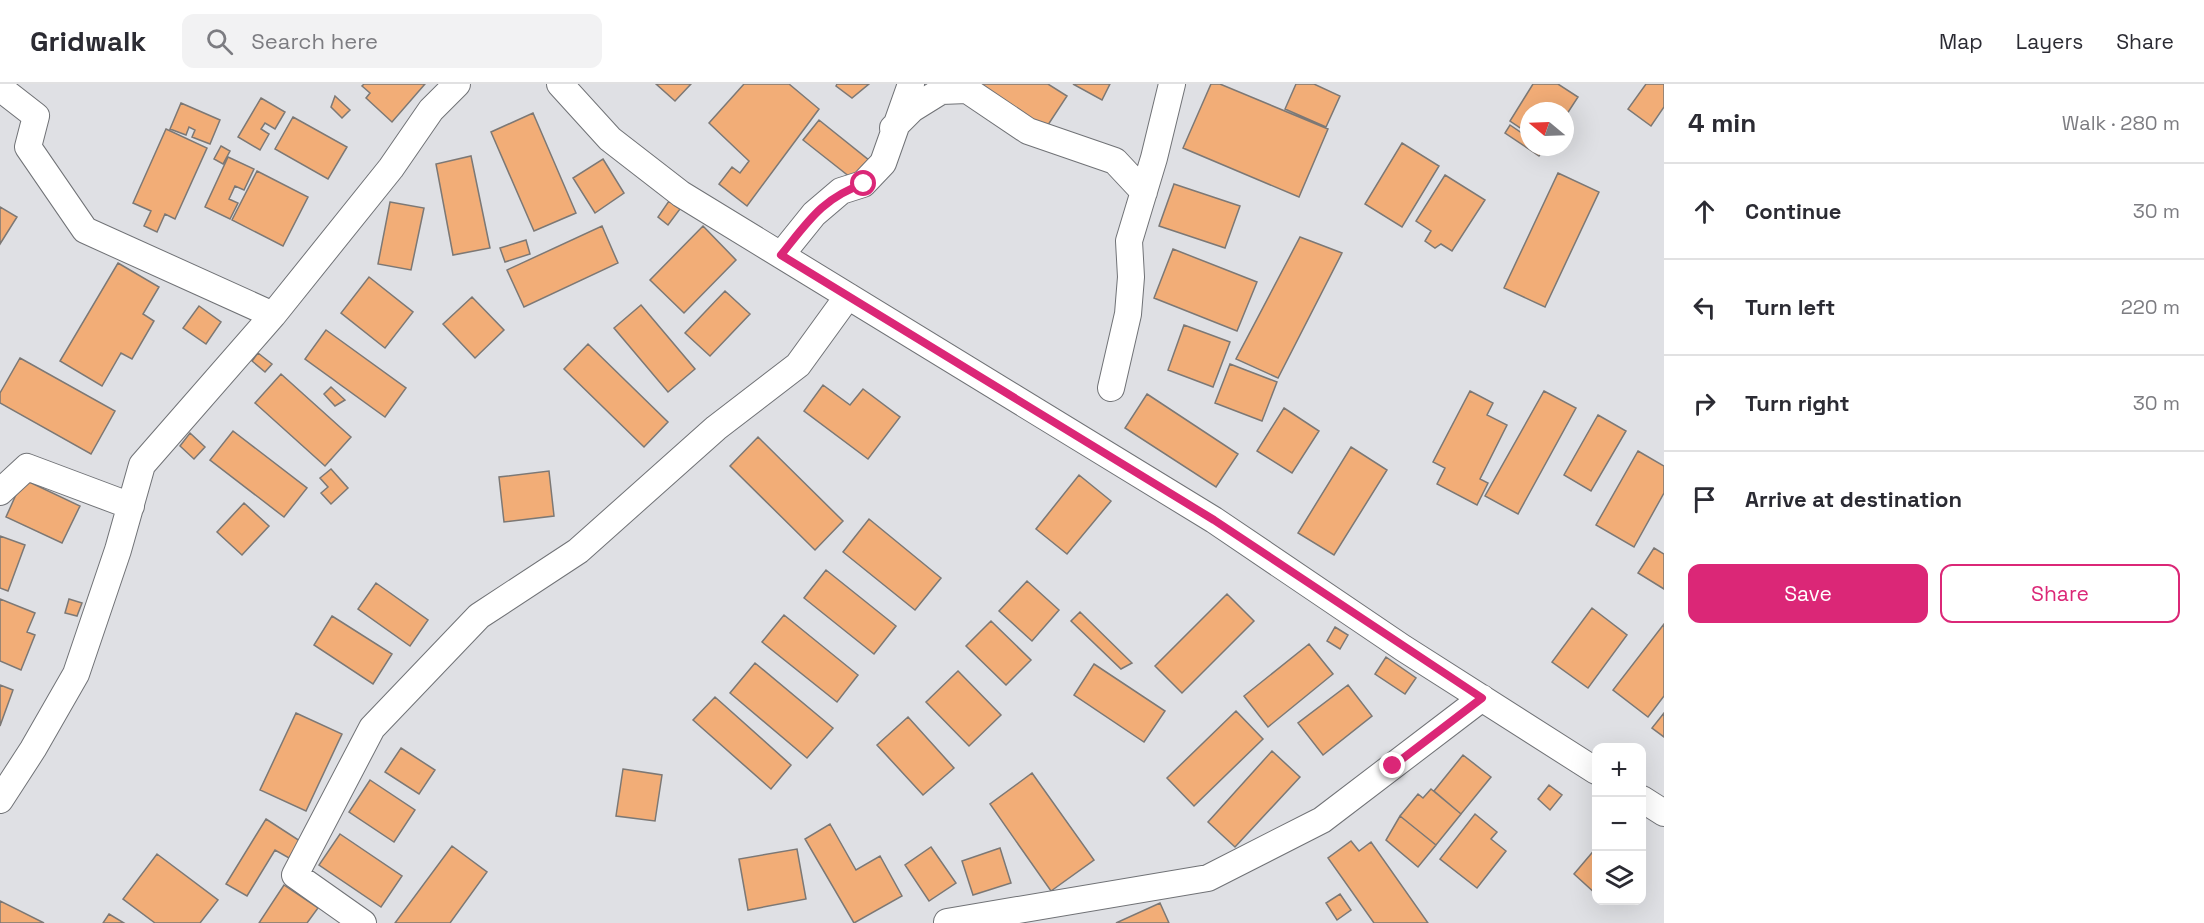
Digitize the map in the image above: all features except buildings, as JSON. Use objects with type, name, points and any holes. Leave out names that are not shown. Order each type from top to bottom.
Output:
[{"type":"street","points":[[0,800],[33,749],[76,674],[131,506],[142,465],[273,315],[391,168],[431,110],[457,84]]},
{"type":"street","points":[[560,84],[610,138],[672,187],[1214,520],[1592,768]]},
{"type":"street","points":[[781,255],[814,214],[841,191],[864,184],[883,163],[893,128],[911,84]]},
{"type":"street","points":[[1111,388],[1128,314],[1131,277],[1129,241],[1172,84]]},
{"type":"street","points":[[0,88],[36,116],[28,147],[85,230],[273,315]]},
{"type":"street","points":[[893,128],[912,109],[941,91],[967,90],[1028,131],[1115,161],[1144,192]]},
{"type":"street","points":[[363,923],[295,875],[372,728],[479,615],[578,551],[716,428],[798,365],[848,296]]},
{"type":"street","points":[[0,492],[27,467],[131,506]]},
{"type":"street","points":[[947,922],[1208,878],[1322,820],[1482,698]]},
{"type":"street","points":[[1646,802],[1664,813]]},
{"type":"route","points":[[864,184],[841,191],[814,214],[781,255],[1214,520],[1403,648],[1482,698],[1393,766]]}]
